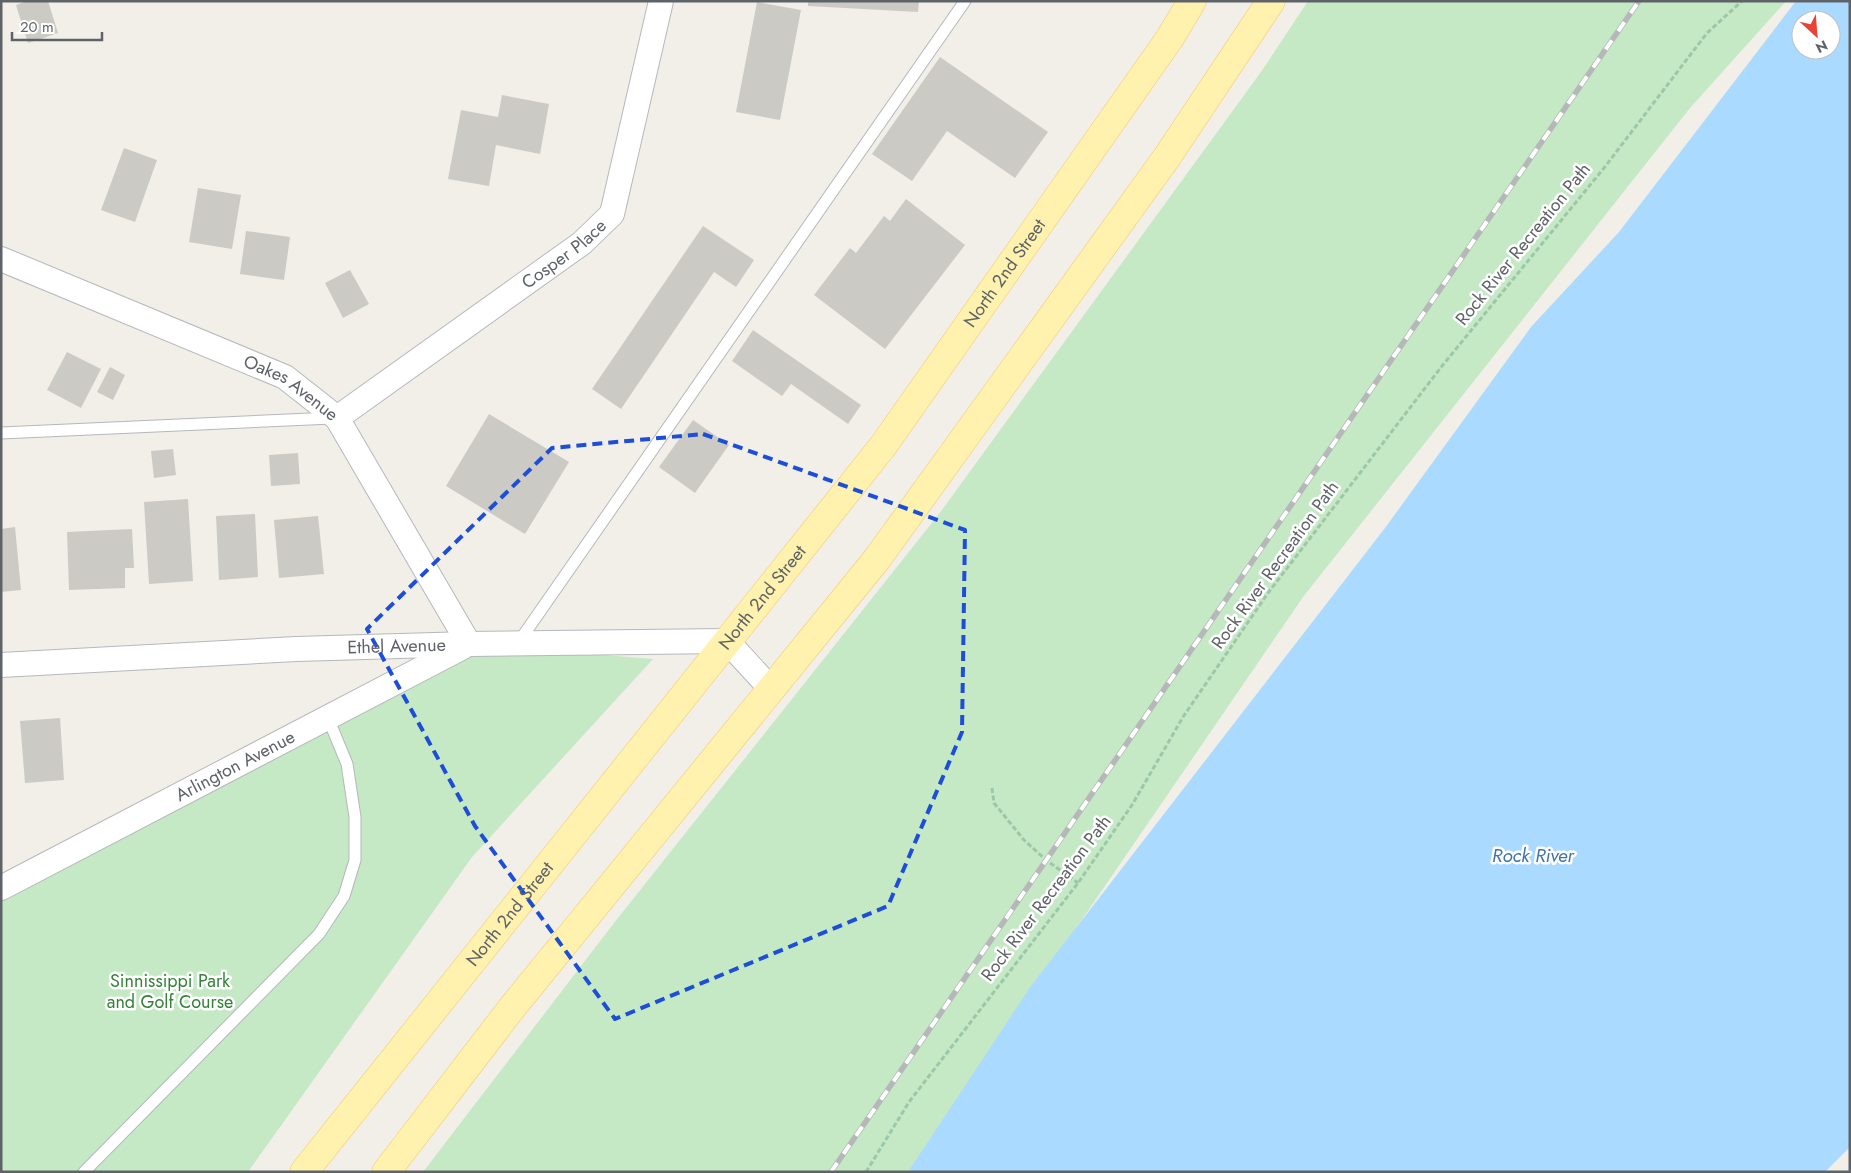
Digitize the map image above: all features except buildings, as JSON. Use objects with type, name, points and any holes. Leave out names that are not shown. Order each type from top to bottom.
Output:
[{"type":"main road","name":"North 2nd Street","points":[[304,1172],[883,446],[1170,38],[1192,1]]},
{"type":"main road","points":[[386,1172],[511,1009],[877,559],[1167,157],[1271,1]]},
{"type":"street","name":"Cosper Place","points":[[337,418],[582,243],[612,214],[661,1]]},
{"type":"street","name":"Oakes Avenue","points":[[1,259],[285,377],[337,418],[469,644]]},
{"type":"street","name":"Ethel Avenue","points":[[1,664],[296,649],[518,643],[727,641]]},
{"type":"street","points":[[727,641],[771,689]]},
{"type":"street","name":"Arlington Avenue","points":[[1,888],[469,644]]},
{"type":"lane","points":[[518,643],[965,1]]},
{"type":"lane","points":[[1,432],[337,418]]},
{"type":"lane","points":[[84,1172],[319,934],[344,896],[355,860],[355,817],[348,764],[328,718]]},
{"type":"path","name":"Rock River Recreation Path","points":[[866,1172],[909,1102],[1078,883],[1132,805],[1183,717],[1268,593],[1442,366],[1604,168],[1707,33],[1742,1]]},
{"type":"path","points":[[992,788],[994,803],[1024,840],[1046,860],[1078,883]]},
{"type":"highlighted area","points":[[703,434],[965,530],[962,732],[888,906],[615,1019],[475,826],[367,629],[552,448]]},
{"type":"green space","points":[[1308,1],[1786,1],[1690,108],[1303,597],[909,1172],[423,1172],[614,923],[939,514],[1261,72]]},
{"type":"green space","name":"Sinnissippi Park and Golf Course","points":[[469,644],[653,659],[472,857],[248,1172],[1,1172],[1,888]]},
{"type":"water","name":"Rock River","points":[[1796,1],[1850,1],[1850,1147],[1825,1172],[908,1172],[1031,986],[1385,528],[1531,327],[1619,232]]},
{"type":"railway","points":[[831,1172],[1639,1]]}]
